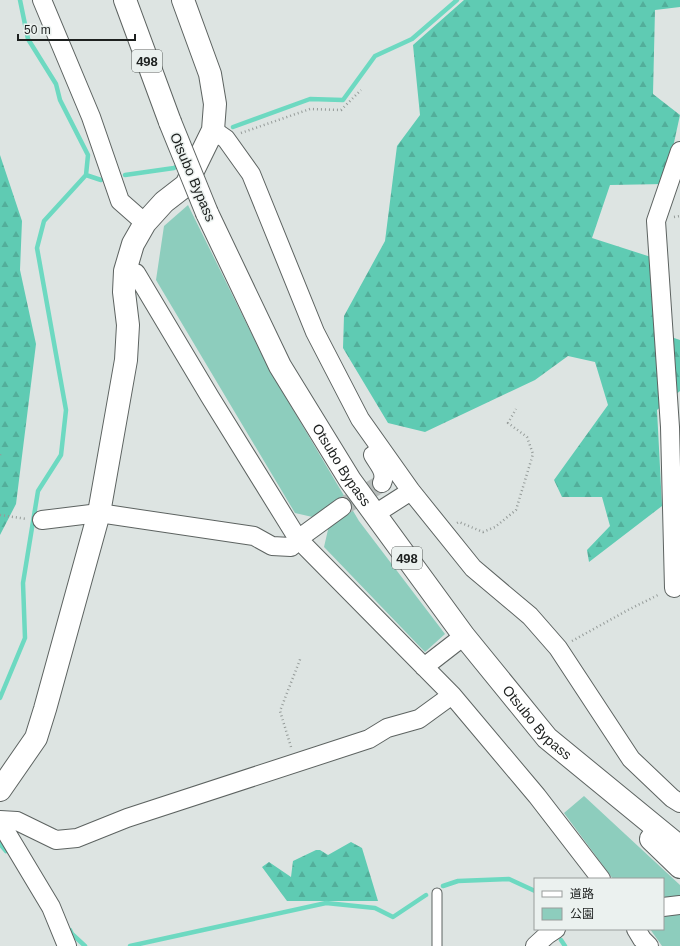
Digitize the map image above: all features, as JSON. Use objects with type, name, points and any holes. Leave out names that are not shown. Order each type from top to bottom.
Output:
[{"type":"main road","name":"Otsubo Bypass","points":[[125,0],[170,122],[207,213],[280,366],[350,480],[464,636],[548,738],[680,847]]},
{"type":"main road","points":[[0,790],[36,738],[99,513],[126,360],[128,325],[124,292],[126,271],[133,244],[145,223],[164,202],[186,185],[220,135],[210,74],[183,0]]},
{"type":"main road","points":[[548,738],[680,867]]},
{"type":"street","points":[[42,0],[91,117],[120,201],[145,223]]},
{"type":"street","points":[[220,135],[251,174],[315,332],[360,419],[411,491],[472,568],[530,616],[558,648],[631,759],[672,798],[680,803]]},
{"type":"street","points":[[674,588],[675,425],[656,221],[680,151]]},
{"type":"street","points":[[126,271],[136,273],[210,397],[298,539],[452,695],[537,796],[600,878]]},
{"type":"street","points":[[360,419],[356,430],[384,474],[385,478],[382,482]]},
{"type":"street","points":[[375,514],[411,491]]},
{"type":"street","points":[[42,520],[99,513],[254,536],[272,546],[291,547],[298,539],[342,507]]},
{"type":"street","points":[[424,667],[464,636]]},
{"type":"street","points":[[0,821],[17,821],[56,840],[77,838],[126,818],[368,739],[387,728],[419,719],[452,695]]},
{"type":"street","points":[[0,821],[51,907],[67,946]]},
{"type":"street","points":[[664,907],[680,905]]},
{"type":"street","points":[[535,946],[554,930]]},
{"type":"street","points":[[637,930],[642,939],[649,946]]},
{"type":"lane","points":[[437,893],[437,946]]},
{"type":"path","points":[[220,135],[310,109],[341,110],[361,90]]},
{"type":"path","points":[[441,530],[459,522],[483,532],[495,527],[516,510],[533,454],[527,436],[508,423],[516,409]]},
{"type":"path","points":[[0,515],[23,519]]},
{"type":"path","points":[[558,648],[628,610],[674,588]]},
{"type":"path","points":[[296,763],[280,711],[301,657]]},
{"type":"green space","points":[[464,0],[680,0],[680,7],[655,10],[653,94],[680,115],[665,184],[610,185],[592,238],[651,257],[656,332],[680,340],[680,391],[657,410],[662,506],[589,562],[587,550],[610,526],[602,497],[562,497],[554,480],[608,405],[595,362],[568,356],[535,380],[425,432],[388,423],[343,348],[344,316],[385,241],[397,146],[420,115],[413,45]]},
{"type":"green space","points":[[0,155],[22,221],[20,270],[36,344],[16,504],[0,535]]},
{"type":"green space","points":[[188,205],[269,369],[359,521],[445,634],[425,652],[324,547],[330,521],[295,513],[156,280],[164,226]]},
{"type":"green space","points":[[584,796],[680,885],[680,946],[662,946],[651,930],[664,930],[664,878],[612,878],[564,813]]},
{"type":"green space","points":[[351,842],[362,848],[378,901],[287,901],[262,867],[269,862],[291,877],[293,861],[316,850],[320,850],[328,855]]},
{"type":"waterway","points":[[0,698],[25,638],[23,583],[38,491],[61,455],[66,410],[37,248],[44,221],[86,175],[88,155],[60,100],[56,84],[28,39],[20,0]]},
{"type":"waterway","points":[[233,127],[310,99],[343,100],[375,56],[412,39],[457,0]]},
{"type":"waterway","points":[[125,175],[174,168],[180,164]]},
{"type":"waterway","points":[[86,175],[101,180]]},
{"type":"waterway","points":[[0,844],[6,851]]},
{"type":"waterway","points":[[443,886],[458,881],[509,879],[534,891]]},
{"type":"waterway","points":[[130,946],[326,903],[375,908],[393,917],[426,895]]},
{"type":"waterway","points":[[70,930],[72,934],[85,946]]},
{"type":"waterway","points":[[561,940],[565,946]]},
{"type":"tunnel","points":[[342,507],[382,483]]}]
